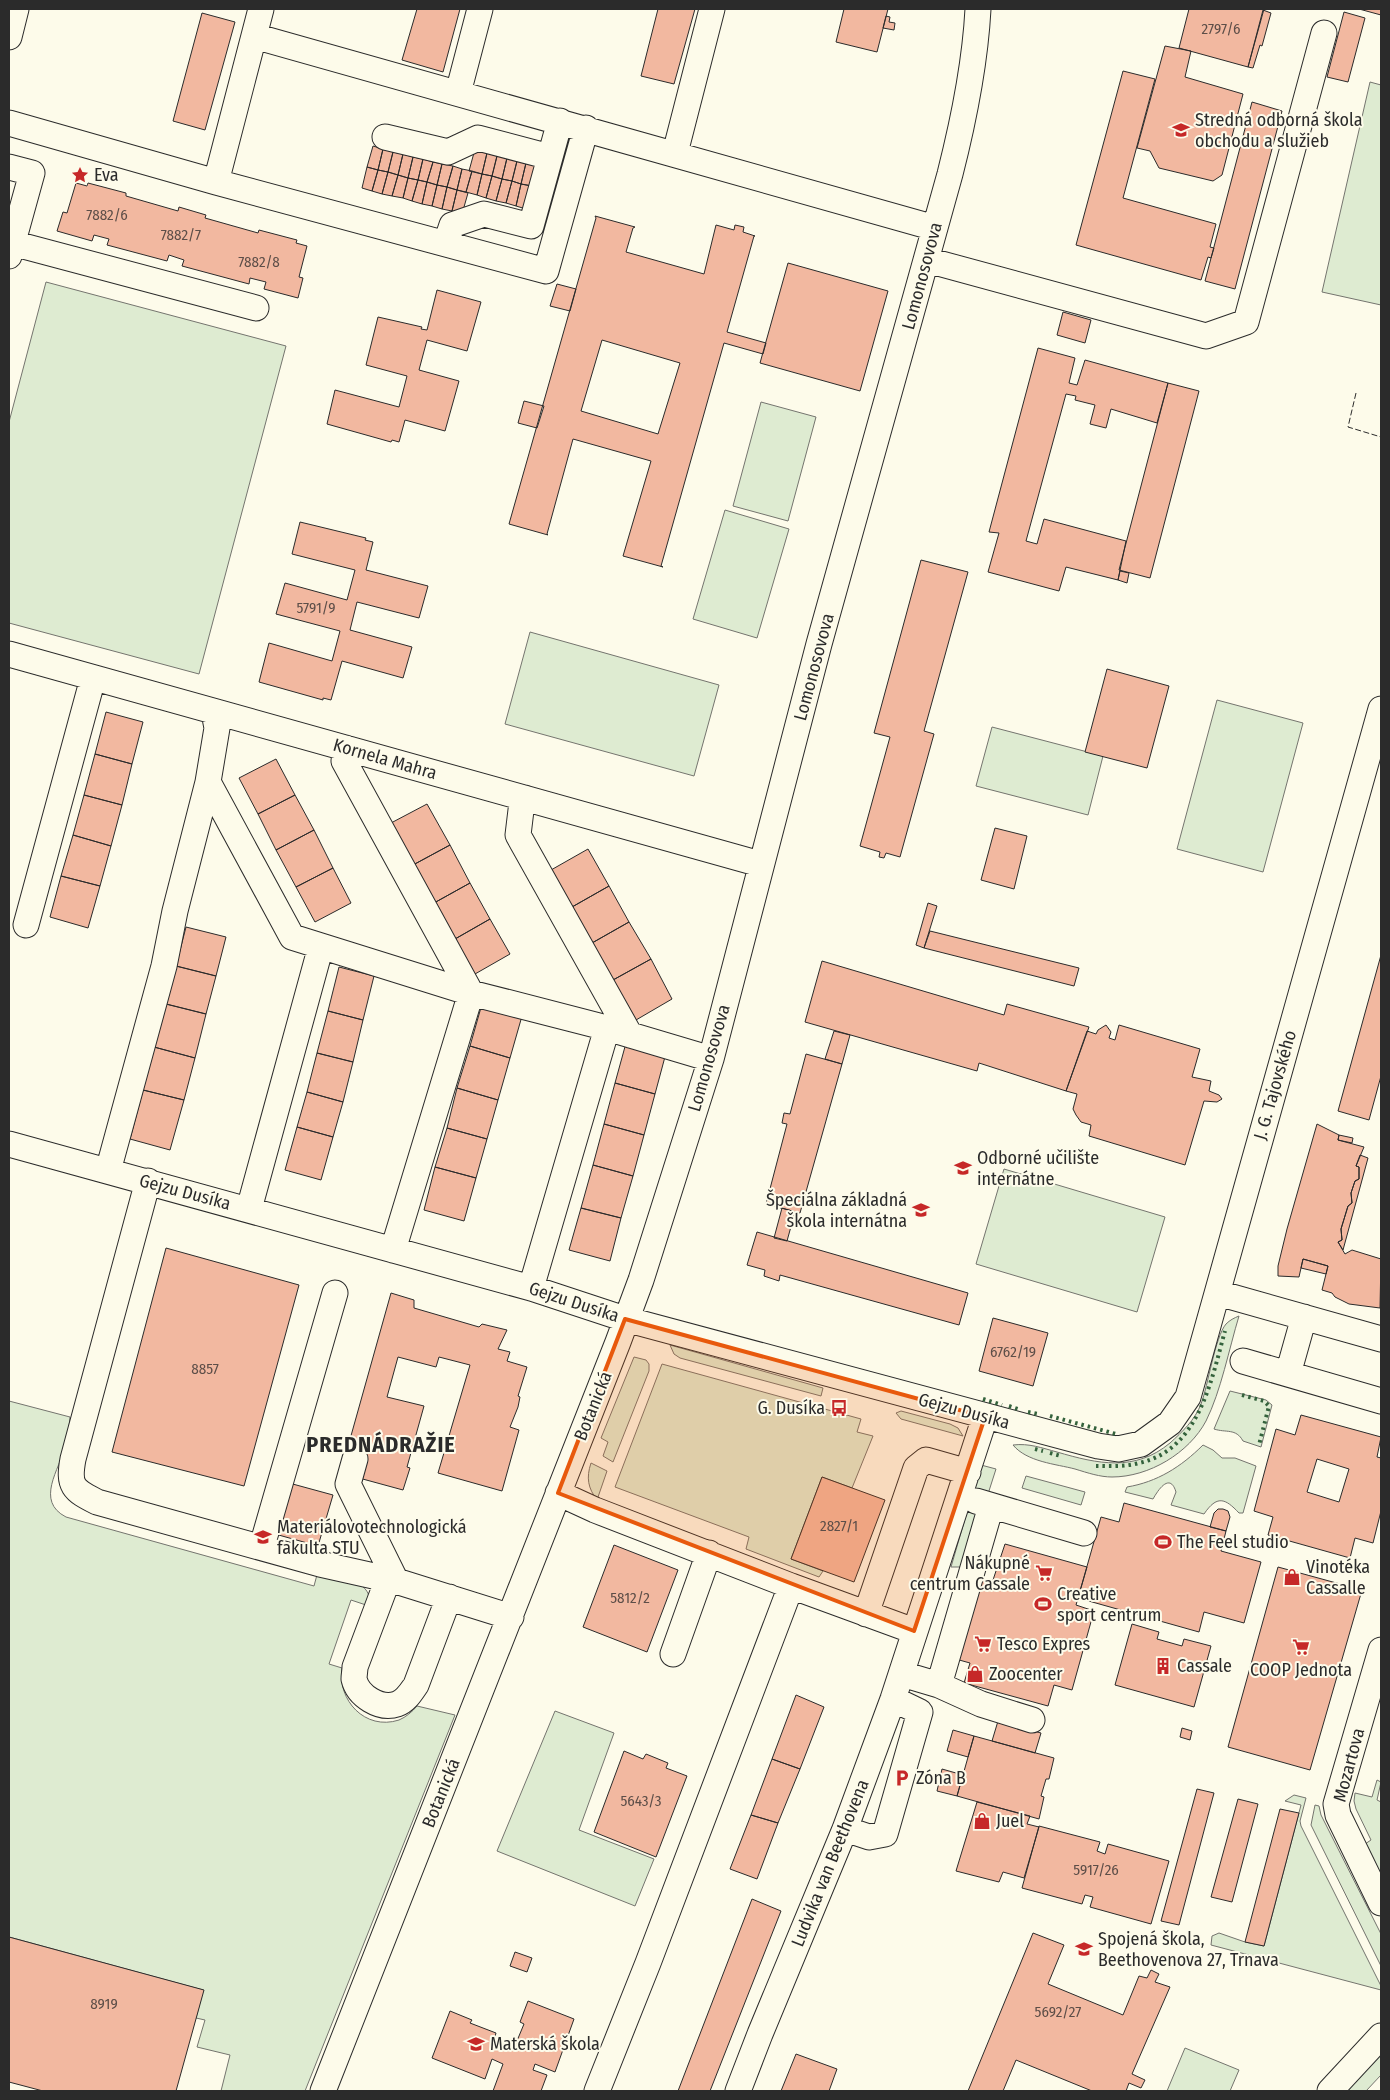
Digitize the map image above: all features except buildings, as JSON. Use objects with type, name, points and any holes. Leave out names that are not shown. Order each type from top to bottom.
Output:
[{"type":"street","points":[[9,37],[16,9]]},
{"type":"street","points":[[216,182],[261,9]]},
{"type":"street","points":[[458,93],[480,9]]},
{"type":"street","points":[[675,153],[712,9]]},
{"type":"street","name":"Lomonosovova","points":[[626,1319],[641,1280],[711,1059],[760,864],[819,644],[927,260],[965,113],[976,42],[978,9]]},
{"type":"street","points":[[927,260],[1206,336],[1246,322],[1324,34]]},
{"type":"street","points":[[254,36],[675,153],[935,228]]},
{"type":"street","points":[[446,243],[452,225],[484,214],[531,226],[560,122]]},
{"type":"street","points":[[9,123],[216,182],[546,271],[586,128]]},
{"type":"street","points":[[385,137],[448,152],[478,138],[550,157]]},
{"type":"street","points":[[9,167],[32,173],[12,237],[256,308]]},
{"type":"street","name":"Kornela Mahra","points":[[9,654],[760,864]]},
{"type":"street","points":[[26,925],[93,678]]},
{"type":"street","name":"J. G. Tajovského","points":[[1142,1444],[1170,1423],[1188,1397],[1381,709]]},
{"type":"street","points":[[108,1171],[164,966],[175,911],[208,782],[217,728],[214,712]]},
{"type":"street","points":[[346,748],[344,761],[471,993],[393,1250]]},
{"type":"street","points":[[208,782],[292,937],[471,993],[618,1031],[711,1059]]},
{"type":"street","points":[[525,798],[521,810],[518,835],[618,1031],[531,1288]]},
{"type":"street","points":[[249,1210],[321,946]]},
{"type":"street","name":"Gejzu Dusíka","points":[[9,1144],[531,1288],[626,1319],[985,1417],[1098,1446],[1118,1449],[1142,1444]]},
{"type":"street","points":[[148,1181],[76,1446],[70,1477],[75,1488],[97,1502],[262,1546],[320,1564],[392,1580],[511,1617]]},
{"type":"street","points":[[262,1546],[335,1293]]},
{"type":"street","points":[[1218,1293],[1381,1339]]},
{"type":"street","points":[[1288,1374],[1304,1317]]},
{"type":"street","name":"Botanická","points":[[323,2091],[511,1617],[626,1319]]},
{"type":"street","points":[[1244,1361],[1381,1400]]},
{"type":"street","name":"Ludvika van Beethovena","points":[[738,2091],[845,1830],[902,1674],[914,1631],[985,1417]]},
{"type":"street","points":[[355,1459],[348,1484],[392,1580],[355,1667],[354,1679],[366,1697],[376,1703],[387,1706],[398,1704],[407,1697],[416,1685],[449,1597]]},
{"type":"street","points":[[866,1614],[916,1468],[926,1460],[968,1472]]},
{"type":"street","points":[[558,1493],[595,1510],[791,1586],[914,1631]]},
{"type":"street","points":[[960,1496],[1084,1533]]},
{"type":"street","points":[[939,1684],[991,1506]]},
{"type":"street","points":[[673,1654],[709,1553]]},
{"type":"street","points":[[597,2091],[648,1963],[791,1586]]},
{"type":"street","name":"Mozartova","points":[[1381,1650],[1336,1804],[1338,1816],[1381,1903]]},
{"type":"street","points":[[902,1674],[939,1684],[981,1704],[1032,1720]]},
{"type":"street","points":[[845,1830],[869,1837],[885,1834],[920,1712],[893,1699]]},
{"type":"street","points":[[1330,2091],[1381,2036]]},
{"type":"highlighted area","points":[[625,1319],[985,1417],[914,1631],[558,1493]]},
{"type":"green space","points":[[1370,82],[1381,85],[1381,305],[1322,292]]},
{"type":"green space","points":[[46,282],[286,346],[199,674],[9,623],[9,422]]},
{"type":"green space","points":[[761,402],[816,417],[788,521],[733,506]]},
{"type":"green space","points":[[725,510],[789,529],[757,638],[693,619]]},
{"type":"green space","points":[[530,632],[719,685],[694,776],[505,724]]},
{"type":"green space","points":[[1217,700],[1303,723],[1263,872],[1177,849]]},
{"type":"green space","points":[[992,727],[1103,756],[1088,815],[976,786]]},
{"type":"green space","points":[[1004,1169],[1165,1217],[1137,1312],[976,1264]]},
{"type":"green space","points":[[1239,1316],[1220,1383],[1206,1421],[1199,1433],[1179,1453],[1167,1461],[1140,1473],[1107,1477],[1042,1462],[1019,1451],[1013,1445],[1030,1445],[1087,1460],[1116,1463],[1130,1462],[1157,1452],[1179,1435],[1195,1415],[1204,1396],[1222,1330],[1232,1319]]},
{"type":"green space","points":[[670,1345],[823,1388],[821,1396],[680,1358],[674,1354]]},
{"type":"green space","points":[[634,1357],[646,1360],[649,1364],[649,1371],[613,1462],[603,1456],[608,1442],[601,1438]]},
{"type":"green space","points":[[662,1364],[861,1419],[857,1432],[873,1436],[852,1488],[822,1477],[791,1559],[823,1571],[819,1577],[746,1549],[749,1537],[615,1487]]},
{"type":"green space","points":[[1230,1391],[1266,1400],[1272,1405],[1261,1447],[1243,1441],[1237,1434],[1214,1429]]},
{"type":"green space","points":[[9,1401],[70,1417],[67,1442],[52,1484],[51,1494],[52,1503],[66,1517],[314,1586],[318,1571],[357,1583],[367,1592],[369,1606],[351,1600],[329,1664],[342,1668],[344,1691],[349,1701],[365,1717],[375,1721],[399,1720],[417,1706],[455,1715],[305,2091],[221,2091],[230,2055],[197,2047],[205,2020],[196,2018],[203,1990],[9,1937]]},
{"type":"green space","points":[[901,1411],[950,1424],[958,1428],[963,1436],[901,1419],[896,1413]]},
{"type":"green space","points":[[1203,1445],[1213,1450],[1222,1458],[1235,1458],[1256,1466],[1243,1513],[1239,1513],[1229,1504],[1221,1501],[1213,1504],[1204,1514],[1171,1505],[1176,1492],[1171,1483],[1164,1485],[1153,1499],[1125,1492],[1127,1487],[1158,1477],[1177,1467]]},
{"type":"green space","points":[[591,1463],[607,1471],[597,1500],[589,1483]]},
{"type":"green space","points":[[981,1465],[996,1469],[988,1494],[978,1491],[974,1487]]},
{"type":"green space","points":[[1026,1476],[1085,1492],[1081,1505],[1022,1488]]},
{"type":"green space","points":[[972,1508],[984,1511],[967,1567],[951,1567],[967,1512]]},
{"type":"green space","points":[[555,1711],[614,1733],[579,1830],[654,1859],[635,1906],[497,1851]]},
{"type":"green space","points":[[1377,1780],[1381,1782],[1377,1800],[1381,1802],[1381,1876],[1365,1844],[1371,1840],[1354,1801],[1355,1793],[1372,1797]]},
{"type":"green space","points":[[1294,1795],[1306,1798],[1300,1821],[1301,1826],[1381,1986],[1381,1990],[1211,1945],[1212,1936],[1219,1933],[1264,1946],[1301,1805],[1285,1801]]},
{"type":"green space","points":[[1315,1805],[1319,1806],[1321,1815],[1381,1934],[1381,1966],[1311,1825]]},
{"type":"green space","points":[[1185,2048],[1239,2070],[1230,2091],[1167,2091]]},
{"type":"green space","points":[[1381,2054],[1381,2075],[1366,2091],[1347,2091]]},
{"type":"hedge","points":[[1096,1466],[1123,1466],[1139,1463],[1159,1456],[1176,1444],[1189,1429],[1199,1411],[1214,1371],[1225,1331]]},
{"type":"hedge","points":[[1242,1395],[1264,1401],[1269,1406],[1259,1445]]},
{"type":"hedge","points":[[983,1399],[1002,1405]]},
{"type":"hedge","points":[[1009,1406],[1021,1410]]},
{"type":"hedge","points":[[1028,1412],[1038,1414]]},
{"type":"hedge","points":[[1050,1416],[1116,1434]]},
{"type":"hedge","points":[[1035,1449],[1043,1451]]},
{"type":"hedge","points":[[1050,1453],[1061,1456]]},
{"type":"fence","points":[[1356,393],[1348,427],[1381,437]]},
{"type":"place","name":"Stredná odborná škola obchodu a služieb","points":[[1181,130]]},
{"type":"place","name":"Eva","points":[[80,175]]},
{"type":"place","name":"Odborné učilište internátne","points":[[963,1168]]},
{"type":"place","name":"Špeciálna základná škola internátna","points":[[921,1210]]},
{"type":"place","name":"G. Dusíka","points":[[839,1408]]},
{"type":"place","name":"Materiálovotechnologická fakulta STU","points":[[263,1537]]},
{"type":"place","name":"The Feel studio","points":[[1163,1542]]},
{"type":"place","name":"Nákupné centrum Cassale","points":[[1044,1573]]},
{"type":"place","name":"Vinotéka Cassalle","points":[[1292,1577]]},
{"type":"place","name":"Creative sport centrum","points":[[1043,1604]]},
{"type":"place","name":"Tesco Expres","points":[[983,1644]]},
{"type":"place","name":"COOP Jednota","points":[[1301,1647]]},
{"type":"place","name":"Cassale","points":[[1163,1666]]},
{"type":"place","name":"Zoocenter","points":[[975,1674]]},
{"type":"place","name":"Zóna B","points":[[902,1778]]},
{"type":"place","name":"Juel","points":[[982,1821]]},
{"type":"place","name":"Spojená škola, Beethovenova 27, Trnava","points":[[1084,1949]]},
{"type":"place","name":"Materská škola","points":[[476,2044]]},
{"type":"district","name":"PREDNÁDRAŽIE","points":[[381,1444]]}]
